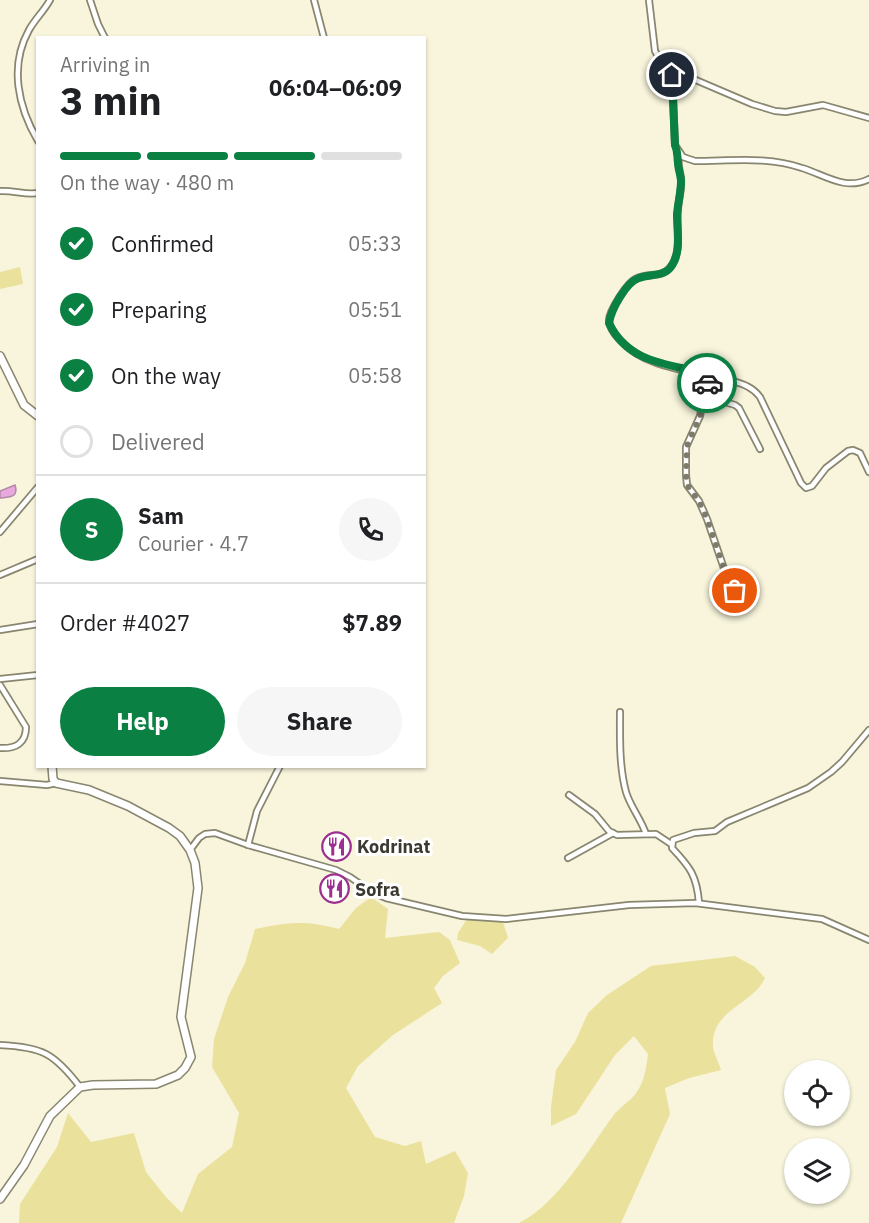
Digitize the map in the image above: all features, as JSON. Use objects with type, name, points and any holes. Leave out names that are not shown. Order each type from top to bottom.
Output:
[{"type":"main road","points":[[0,356],[24,405],[36,414]]},
{"type":"main road","points":[[0,1199],[29,1156],[50,1116],[80,1087],[156,1084],[178,1075],[189,1063],[190,1050],[181,1017],[198,888],[195,863],[190,850],[180,836],[128,806],[89,790],[56,783],[53,779],[52,768]]},
{"type":"street","points":[[36,137],[18,94],[18,68],[25,38],[50,0]]},
{"type":"street","points":[[90,0],[104,36]]},
{"type":"street","points":[[314,0],[323,36]]},
{"type":"street","points":[[649,0],[655,51],[672,75],[675,145],[682,157],[696,160],[777,161],[840,183],[869,179]]},
{"type":"street","points":[[668,68],[775,111],[786,112],[823,105],[869,118]]},
{"type":"street","points":[[679,153],[678,167],[681,179],[675,259],[664,273],[643,276],[630,283],[614,307],[609,323],[619,340],[644,358],[748,386],[756,392],[801,483],[806,488],[812,486],[826,468],[848,451],[853,450],[860,453],[869,472]]},
{"type":"street","points":[[0,191],[17,190],[26,194],[36,193]]},
{"type":"street","points":[[708,374],[700,416],[687,446],[687,485],[699,501],[707,519],[730,586],[735,591],[748,594]]},
{"type":"street","points":[[704,396],[739,408],[760,449]]},
{"type":"street","points":[[0,532],[36,489]]},
{"type":"street","points":[[0,575],[36,560]]},
{"type":"street","points":[[0,630],[36,624]]},
{"type":"street","points":[[0,679],[36,675]]},
{"type":"street","points":[[0,685],[26,726],[24,739],[19,744],[14,748],[0,748]]},
{"type":"street","points":[[620,712],[620,746],[626,793],[646,834]]},
{"type":"street","points":[[671,844],[677,837],[715,831],[727,822],[808,788],[842,762],[869,730]]},
{"type":"street","points":[[248,845],[257,811],[279,768]]},
{"type":"street","points":[[0,781],[47,785],[56,783]]},
{"type":"street","points":[[569,795],[595,814],[612,833],[617,835],[646,834],[662,837],[671,844],[693,872],[699,903]]},
{"type":"street","points":[[190,850],[199,838],[209,833],[222,835],[248,845],[336,870],[386,898],[462,916],[506,919],[629,905],[699,903],[822,919],[869,940]]},
{"type":"street","points":[[568,858],[612,833]]},
{"type":"street","points":[[0,1045],[38,1049],[60,1064],[80,1087]]},
{"type":"shaded area","points":[[20,267],[23,284],[0,289],[0,272]]},
{"type":"shaded area","points":[[15,485],[14,495],[0,498],[0,491]]},
{"type":"shaded area","points":[[371,897],[388,909],[385,938],[439,932],[450,940],[460,963],[443,976],[434,988],[442,1003],[393,1035],[358,1066],[346,1088],[375,1137],[405,1146],[421,1141],[426,1164],[455,1151],[468,1173],[464,1196],[454,1223],[19,1223],[20,1204],[57,1147],[68,1113],[91,1142],[134,1133],[146,1172],[182,1213],[198,1174],[232,1147],[239,1113],[212,1067],[214,1039],[228,997],[245,963],[255,929],[297,923],[339,929],[356,908]]},
{"type":"shaded area","points":[[467,919],[503,922],[508,938],[492,954],[480,946],[457,940],[458,933]]},
{"type":"shaded area","points":[[735,956],[755,967],[765,978],[751,995],[718,1024],[713,1047],[721,1070],[689,1078],[665,1088],[670,1114],[621,1223],[519,1223],[547,1203],[559,1190],[615,1113],[636,1093],[643,1079],[648,1054],[634,1036],[615,1055],[576,1114],[551,1126],[556,1070],[575,1042],[588,1013],[607,995],[651,966]]},
{"type":"way so far","points":[[707,383],[700,416],[687,446],[687,485],[699,501],[730,586],[735,591]]},
{"type":"place","name":"Kodrinat","points":[[336,846]]},
{"type":"place","name":"Sofra","points":[[334,889]]},
{"type":"route","points":[[672,75],[675,145],[679,153],[677,159],[681,179],[675,259],[664,273],[643,276],[630,283],[614,307],[609,323],[619,340],[644,358],[708,374],[707,383]]}]
